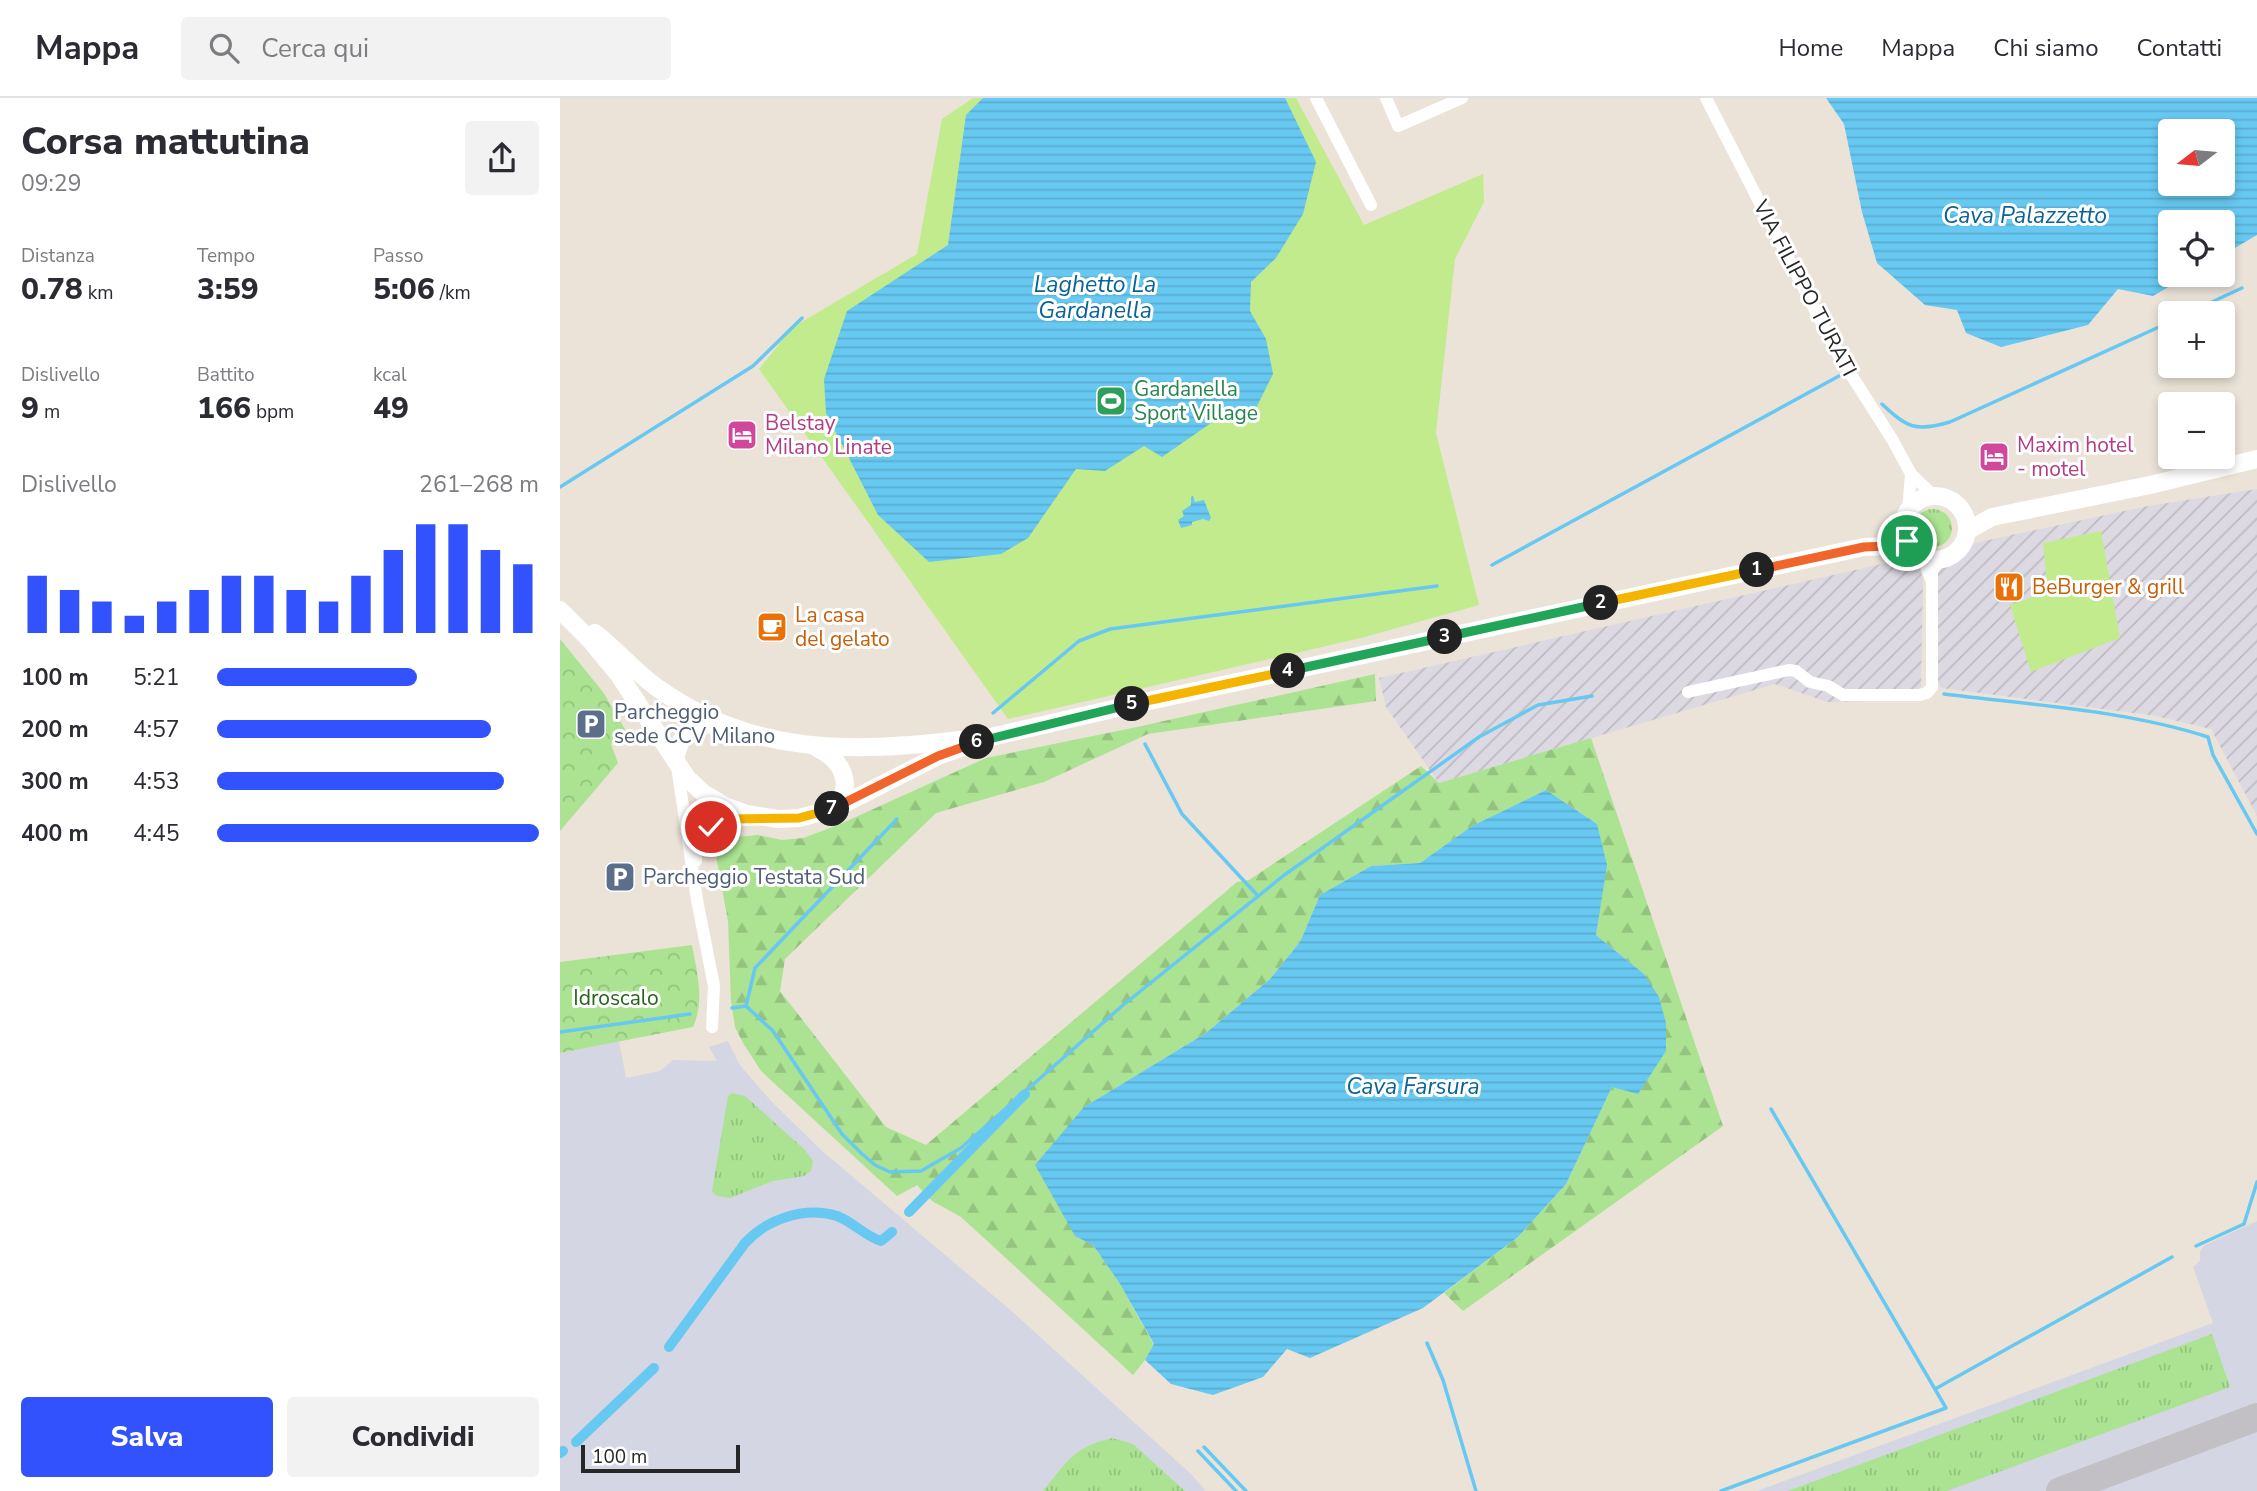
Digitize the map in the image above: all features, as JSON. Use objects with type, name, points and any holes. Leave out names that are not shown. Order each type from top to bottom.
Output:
[{"type":"main road","points":[[1965,522],[2150,485],[2257,459]]},
{"type":"main road","points":[[560,608],[602,638],[658,688],[702,716],[725,726],[787,744],[816,747],[914,746],[995,736],[1864,547],[1890,535],[1917,502],[1934,496],[1952,500],[1965,522],[1959,549],[1941,559],[1916,551],[1864,547]]},
{"type":"main road","points":[[1906,518],[1916,551]]},
{"type":"main road","points":[[560,608],[619,675],[687,778],[714,800],[746,814],[778,819],[811,816],[834,809],[938,756],[995,736]]},
{"type":"main road","points":[[676,760],[679,743],[689,730],[706,724],[725,726]]},
{"type":"main road","points":[[816,747],[829,754],[844,774],[845,790],[834,809]]},
{"type":"street","points":[[1316,98],[1371,205]]},
{"type":"street","points":[[1386,98],[1398,126],[1462,98]]},
{"type":"street","name":"VIA FILIPPO TURATI","points":[[1706,98],[1836,351],[1911,474],[1934,496]]},
{"type":"street","points":[[1906,518],[1911,474]]},
{"type":"street","points":[[1916,551],[1931,582]]},
{"type":"street","points":[[1688,692],[1789,670],[1796,671],[1810,682],[1829,686],[1843,695],[1926,694],[1932,687],[1932,571],[1941,559]]},
{"type":"street","points":[[676,760],[697,900],[714,986],[712,1027]]},
{"type":"street","points":[[697,900],[696,853],[698,843],[705,832],[719,822],[729,819],[778,819]]},
{"type":"shaded area","points":[[2257,489],[2257,816],[2211,729],[2156,716],[1942,688],[1938,683],[1935,577],[1943,565],[1962,556],[1970,544],[2148,506]]},
{"type":"shaded area","points":[[1895,561],[1919,567],[1923,579],[1921,687],[1906,700],[1827,702],[1775,684],[1439,783],[1386,707],[1379,678]]},
{"type":"shaded area","points":[[619,1041],[626,1078],[660,1071],[673,1060],[717,1061],[709,1047],[728,1041],[739,1064],[771,1101],[821,1150],[1015,1314],[1191,1474],[1206,1491],[560,1491],[560,1053]]},
{"type":"shaded area","points":[[2257,1221],[2257,1491],[1757,1491],[2213,1323],[2193,1267],[2200,1261],[2200,1251],[2205,1245]]},
{"type":"green space","name":"Gardanella Sport Village","points":[[973,98],[1296,98],[1364,225],[1483,174],[1484,202],[1455,259],[1436,433],[1479,605],[1361,638],[1008,719],[759,369],[793,327],[917,254],[942,119]]},
{"type":"green space","points":[[1933,509],[1947,514],[1952,528],[1947,542],[1933,547],[1919,542],[1914,528],[1919,514]]},
{"type":"green space","points":[[2101,531],[2120,638],[2031,672],[2010,605],[2048,592],[2043,543]]},
{"type":"green space","name":"Parcheggio sede CCV Milano","points":[[560,639],[603,692],[626,731],[611,744],[618,763],[560,831]]},
{"type":"green space","points":[[1375,674],[1376,701],[1148,734],[1044,782],[936,813],[785,959],[780,991],[886,1127],[926,1145],[1237,882],[1249,880],[1421,766],[1439,783],[1591,738],[1723,1126],[1463,1311],[1444,1293],[1518,1237],[1566,1184],[1612,1087],[1644,974],[1596,935],[1600,901],[1597,824],[1546,790],[1472,826],[1420,863],[1371,866],[1320,895],[1300,942],[1270,979],[1206,1033],[1084,1107],[1075,1235],[1093,1245],[1120,1284],[1154,1345],[1133,1375],[961,1217],[932,1201],[917,1185],[897,1196],[761,1071],[735,1027],[731,1001],[728,921],[716,856],[719,846],[727,838],[758,835],[782,840],[803,838],[838,825],[986,758]]},
{"type":"green space","name":"Idroscalo","points":[[692,945],[699,997],[693,1027],[560,1053],[560,962]]},
{"type":"green space","points":[[732,1093],[745,1096],[805,1150],[813,1161],[811,1171],[804,1176],[773,1181],[730,1198],[717,1196],[712,1191],[728,1096]]},
{"type":"green space","points":[[2212,1334],[2230,1387],[1947,1491],[1788,1491]]},
{"type":"green space","points":[[1112,1438],[1133,1444],[1185,1491],[1043,1491],[1079,1451]]},
{"type":"water","name":"Laghetto La Gardanella","points":[[983,98],[1285,98],[1316,162],[1303,214],[1276,258],[1251,282],[1250,311],[1266,339],[1273,374],[1255,410],[1214,421],[1162,457],[1144,446],[1105,471],[1076,469],[1028,538],[1001,554],[929,562],[878,515],[826,413],[824,379],[847,311],[948,245],[966,115]]},
{"type":"water","name":"Cava Palazzetto","points":[[1826,98],[2257,98],[2257,235],[2235,248],[2235,210],[2158,210],[2158,287],[2168,287],[2153,296],[2118,289],[2088,325],[2001,347],[1966,333],[1957,310],[1925,305],[1877,263],[1862,212],[1844,124]]},
{"type":"water","points":[[1193,496],[1195,502],[1204,500],[1211,518],[1209,521],[1203,519],[1192,522],[1192,525],[1181,528],[1178,520],[1184,516],[1182,511],[1191,505]]},
{"type":"water","name":"Cava Farsura","points":[[1546,790],[1597,824],[1607,865],[1596,935],[1644,974],[1659,997],[1666,1023],[1666,1051],[1638,1094],[1612,1087],[1566,1184],[1518,1237],[1423,1308],[1310,1358],[1287,1349],[1263,1377],[1213,1395],[1171,1384],[1145,1360],[1154,1344],[1120,1284],[1093,1245],[1075,1236],[1035,1165],[1084,1107],[1206,1033],[1270,979],[1300,942],[1320,895],[1371,866],[1420,863],[1472,826]]},
{"type":"waterway","points":[[2214,301],[2242,288]]},
{"type":"waterway","points":[[560,487],[753,366],[802,318]]},
{"type":"waterway","points":[[1882,404],[1898,418],[1913,426],[1929,427],[1950,422],[2158,327]]},
{"type":"waterway","points":[[1492,565],[1839,376]]},
{"type":"waterway","points":[[993,713],[1079,641],[1110,629],[1437,586]]},
{"type":"waterway","points":[[1944,694],[2110,714],[2208,737],[2213,755],[2257,834]]},
{"type":"waterway","points":[[746,1006],[773,1031],[842,1134],[861,1153],[875,1165],[890,1172],[921,1171],[961,1148],[1122,1006],[1283,876],[1479,737],[1538,705],[1592,696]]},
{"type":"waterway","points":[[1145,744],[1182,814],[1258,896]]},
{"type":"waterway","points":[[746,1006],[755,968],[897,819]]},
{"type":"waterway","points":[[732,1008],[746,1006]]},
{"type":"waterway","points":[[560,1032],[690,1014]]},
{"type":"waterway","points":[[909,1212],[1025,1094]]},
{"type":"waterway","points":[[1721,1491],[1946,1408],[1771,1109]]},
{"type":"waterway","points":[[2196,1246],[2244,1224],[2257,1182]]},
{"type":"waterway","points":[[669,1347],[745,1243],[775,1221],[800,1214],[825,1213],[837,1216],[881,1241],[892,1232]]},
{"type":"waterway","points":[[1935,1389],[2172,1257]]},
{"type":"waterway","points":[[1427,1343],[1443,1380],[1476,1491]]},
{"type":"waterway","points":[[576,1442],[654,1368]]},
{"type":"waterway","points":[[1204,1447],[1246,1491]]},
{"type":"waterway","points":[[1198,1451],[1236,1491]]},
{"type":"taxiway","points":[[2060,1491],[2257,1417]]},
{"type":"place","name":"Gardanella Sport Village","points":[[1111,401]]},
{"type":"place","name":"Belstay Milano Linate","points":[[742,435]]},
{"type":"place","name":"Maxim hotel - motel","points":[[1994,457]]},
{"type":"place","name":"BeBurger & grill","points":[[2009,587]]},
{"type":"place","name":"La casa del gelato","points":[[772,627]]},
{"type":"place","name":"Parcheggio sede CCV Milano","points":[[591,724]]},
{"type":"place","name":"Parcheggio Testata Sud","points":[[620,877]]},
{"type":"route","points":[[711,827],[729,819],[799,818],[823,813],[938,756],[995,736],[1864,547],[1909,545],[1907,541]]}]
